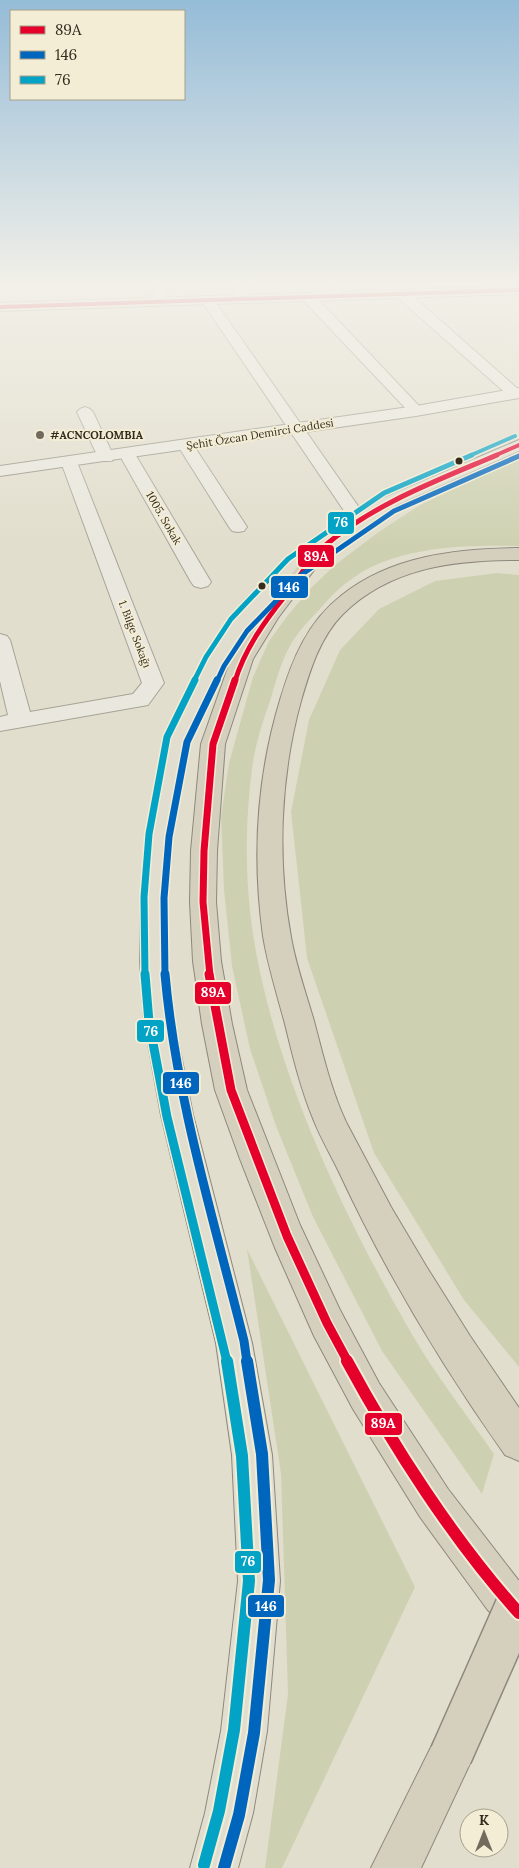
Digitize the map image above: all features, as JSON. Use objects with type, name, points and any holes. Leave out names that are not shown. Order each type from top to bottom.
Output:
[{"type":"highway","points":[[321,549],[269,616],[242,659],[213,744],[204,851],[203,902],[207,961],[218,1024],[231,1090],[256,1159],[326,1323],[366,1396],[434,1503],[502,1594],[519,1613]]},
{"type":"highway","points":[[519,554],[481,554],[447,559],[392,572],[367,586],[343,604],[320,628],[302,665],[285,717],[274,787],[270,829],[271,876],[278,937],[289,990],[308,1058],[329,1119],[373,1208],[427,1300],[479,1386],[519,1442]]},
{"type":"highway","points":[[395,1868],[451,1755],[519,1601]]},
{"type":"main road","points":[[214,1868],[229,1813],[244,1731],[258,1581],[252,1455],[234,1343],[177,1115],[159,1021],[154,952],[154,898],[159,836],[177,739],[215,661],[239,625],[294,567],[359,520],[389,502],[519,446]]},
{"type":"street","points":[[256,371],[359,520]]},
{"type":"street","points":[[378,371],[416,411]]},
{"type":"street","points":[[492,371],[517,393]]},
{"type":"street","name":"Şehit Özcan Demirci Caddesi","points":[[0,471],[186,446],[416,411],[517,393]]},
{"type":"street","points":[[85,412],[106,457]]},
{"type":"street","points":[[186,446],[238,527]]},
{"type":"street","name":"1005. Sokak","points":[[127,454],[201,582]]},
{"type":"street","name":"1. Bilge Sokağı","points":[[0,724],[140,700],[153,683],[69,462]]},
{"type":"street","points":[[0,640],[21,720]]},
{"type":"green space","points":[[519,458],[519,546],[455,547],[390,559],[371,567],[344,585],[308,621],[297,635],[282,663],[255,751],[249,792],[247,840],[250,911],[257,957],[268,1006],[300,1104],[341,1200],[388,1292],[422,1351],[494,1454],[482,1494],[382,1351],[313,1217],[276,1126],[250,1049],[232,966],[224,890],[221,816],[229,763],[253,677],[269,641],[288,615],[311,588],[335,565],[380,531],[422,504]]},
{"type":"green space","points":[[497,573],[519,575],[519,1367],[464,1300],[374,1153],[307,958],[291,812],[309,720],[340,650],[379,609],[435,581]]},
{"type":"green space","points":[[247,1249],[415,1587],[282,1868],[265,1868],[288,1694],[281,1474]]},
{"type":"transit line","name":"76","points":[[204,1865],[219,1811],[234,1730],[249,1581],[242,1456],[224,1345],[167,1117],[149,1022],[144,961],[144,897],[149,834],[167,737],[206,657],[231,619],[288,559],[384,493],[515,436]]},
{"type":"transit line","name":"89A","points":[[519,445],[389,502],[359,520],[321,549],[269,616],[242,659],[213,744],[204,851],[203,902],[207,961],[231,1090],[287,1236],[327,1323],[366,1396],[434,1503],[502,1594],[519,1613]]},
{"type":"transit line","name":"146","points":[[224,1868],[239,1815],[254,1733],[269,1580],[262,1454],[244,1341],[187,1113],[169,1020],[164,961],[164,898],[169,837],[187,742],[224,666],[247,631],[301,575],[394,511],[519,456]]},
{"type":"place","name":"#ACNCOLOMBIA","points":[[40,435]]}]
